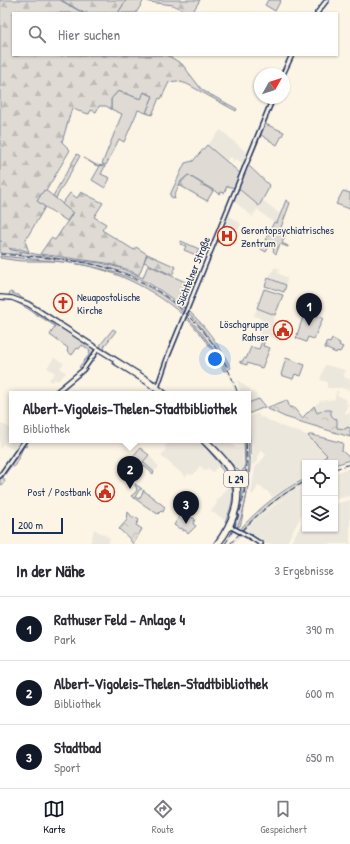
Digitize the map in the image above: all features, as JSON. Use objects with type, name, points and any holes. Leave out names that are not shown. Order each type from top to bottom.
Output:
[{"type":"main road","points":[[318,12],[327,0]]},
{"type":"main road","points":[[286,68],[292,56]]},
{"type":"main road","name":"Süchtelner Straße","points":[[157,386],[271,104]]},
{"type":"main road","points":[[0,297],[12,298],[28,304],[163,391]]},
{"type":"main road","points":[[58,391],[83,370],[98,349]]},
{"type":"main road","points":[[157,386],[160,391]]},
{"type":"main road","points":[[0,476],[23,443]]},
{"type":"main road","name":"L 29","points":[[205,443],[224,464],[234,480],[236,494],[236,501],[229,526],[216,544]]},
{"type":"main road","name":"L 29","points":[[209,443],[229,465],[239,488],[238,501],[229,526],[219,544]]},
{"type":"main road","points":[[229,526],[261,544]]},
{"type":"shaded area","points":[[221,130],[245,151],[247,156],[244,164],[236,159],[233,161],[230,157],[226,161],[207,145]]},
{"type":"shaded area","points":[[239,188],[259,206],[263,200],[280,214],[276,223],[257,209],[252,218],[251,217],[254,212],[251,215],[233,200]]},
{"type":"shaded area","points":[[228,215],[241,224],[234,239],[236,244],[231,246],[218,238]]},
{"type":"shaded area","points":[[0,253],[90,263],[126,273],[150,285],[185,309],[203,328],[224,359],[238,391],[235,391],[227,371],[199,329],[172,303],[149,287],[123,275],[94,266],[0,256]]},
{"type":"shaded area","points":[[275,267],[280,269],[278,273],[287,278],[286,285],[268,278]]},
{"type":"shaded area","points":[[257,308],[275,315],[273,322],[286,327],[281,341],[259,334],[262,319],[254,316]]},
{"type":"shaded area","points":[[54,358],[64,363],[60,368],[66,373],[58,381],[55,379],[52,382],[49,380],[55,373],[47,368]]},
{"type":"shaded area","points":[[325,365],[345,370],[344,377],[350,379],[350,390],[341,388],[327,388],[327,382],[320,380]]},
{"type":"shaded area","points":[[237,380],[255,393],[259,399],[251,402],[251,391],[240,391]]},
{"type":"shaded area","points":[[336,391],[339,391],[337,395],[347,400],[346,403],[348,404],[350,402],[345,413],[348,414],[350,412],[350,428],[337,428],[335,420],[331,415],[324,410],[317,413],[314,406],[320,401],[335,399]]},
{"type":"shaded area","points":[[258,413],[260,418],[262,417],[278,425],[307,435],[327,455],[323,460],[302,460],[302,479],[272,497],[267,491],[258,486],[253,495],[251,493],[255,468],[266,455],[261,450],[257,461],[252,466],[251,416]]},
{"type":"shaded area","points":[[2,424],[9,428],[9,443],[20,443],[15,450],[3,444],[0,449],[0,427]]},
{"type":"shaded area","points":[[168,443],[202,443],[220,464],[213,472],[208,468],[205,471],[200,466],[193,475],[188,474],[186,477],[161,456],[166,449],[164,447]]},
{"type":"shaded area","points":[[214,443],[231,443],[236,448],[244,448],[243,472],[240,472]]},
{"type":"shaded area","points":[[245,443],[248,443],[249,472],[247,497],[237,527],[227,544],[224,544],[233,529],[240,509],[245,477]]},
{"type":"shaded area","points":[[149,455],[159,467],[154,472],[143,462]]},
{"type":"shaded area","points":[[350,468],[350,496],[338,498],[338,472]]},
{"type":"shaded area","points":[[302,483],[302,487],[294,492],[302,488],[302,515],[286,544],[264,544],[245,532],[252,524],[233,544],[230,544],[259,512]],"holes":[[[286,497],[252,524],[273,505]]]},
{"type":"shaded area","points":[[231,485],[233,489],[233,497],[226,521],[211,511],[226,489]]},
{"type":"shaded area","points":[[350,500],[350,544],[296,544],[291,542],[302,523],[302,532],[338,532],[338,503]]},
{"type":"shaded area","points":[[94,529],[110,538],[108,544],[90,544]]},
{"type":"green space","points":[[0,0],[60,0],[81,12],[12,12],[12,56],[169,56],[182,64],[202,90],[237,109],[236,111],[187,84],[177,81],[169,82],[161,99],[159,98],[152,115],[146,113],[153,96],[144,92],[141,99],[118,91],[111,99],[111,109],[106,106],[99,106],[96,112],[91,110],[89,114],[72,108],[62,142],[70,150],[46,191],[44,190],[37,201],[45,207],[25,241],[29,252],[9,248],[11,250],[20,251],[22,255],[0,253]]},
{"type":"green space","points":[[61,0],[126,0],[119,12],[82,12]]},
{"type":"green space","points":[[126,0],[144,0],[137,12],[119,12]]},
{"type":"green space","points":[[146,0],[200,0],[193,12],[186,12],[173,5],[149,2]]},
{"type":"green space","points":[[268,0],[281,0],[275,11],[265,5]]},
{"type":"green space","points":[[118,91],[141,99],[143,92],[153,96],[146,113],[138,110],[124,142],[119,139],[106,165],[102,164],[122,114],[111,109],[111,99]]},
{"type":"green space","points":[[265,124],[284,132],[277,145],[261,135],[248,165],[270,186],[259,206],[238,188],[263,125]]},
{"type":"green space","points":[[207,145],[240,173],[244,162],[245,163],[235,188],[227,186],[224,193],[221,192],[220,194],[188,175],[181,181],[174,196],[175,199],[171,197],[170,195],[185,163],[193,161]]},
{"type":"green space","points":[[77,154],[80,156],[56,198],[53,196]]},
{"type":"green space","points":[[84,158],[96,165],[105,166],[101,174],[110,178],[105,188],[92,180],[100,166],[95,165]]},
{"type":"green space","points":[[188,175],[213,191],[207,201],[179,185]]},
{"type":"green space","points":[[44,189],[73,212],[67,221],[36,201]]},
{"type":"green space","points":[[343,191],[350,193],[350,209],[336,204]]},
{"type":"green space","points":[[81,192],[103,203],[94,217],[106,224],[102,230],[134,250],[136,247],[147,254],[139,275],[106,263],[40,254],[51,238],[55,240],[73,213],[62,204],[70,193],[77,198]]},
{"type":"green space","points":[[286,200],[290,203],[280,230],[286,233],[282,243],[288,247],[280,244],[276,254],[273,251],[274,249],[269,246],[266,252],[261,249],[274,222],[277,223]]},
{"type":"green space","points":[[181,241],[199,249],[196,255],[184,250],[186,246],[180,244]]},
{"type":"green space","points":[[20,251],[55,258],[22,255]]},
{"type":"green space","points":[[147,254],[176,267],[172,275],[144,262]]},
{"type":"green space","points":[[0,256],[50,261],[18,261],[0,258]]},
{"type":"green space","points":[[55,258],[101,263],[120,268],[143,278],[148,265],[194,287],[187,284],[183,293],[181,292],[177,300],[185,309],[150,284],[119,271],[88,263]]},
{"type":"green space","points":[[89,266],[120,274],[138,282],[157,292],[171,302],[181,310],[183,315],[154,293],[138,284]]},
{"type":"green space","points":[[268,278],[286,285],[284,292],[265,286]]},
{"type":"green space","points":[[264,289],[283,295],[275,315],[257,308]]},
{"type":"green space","points":[[10,292],[29,301],[95,344],[29,303],[9,295]]},
{"type":"green space","points":[[15,300],[45,316],[93,348],[94,354],[82,368],[79,367],[89,355],[90,350],[82,345],[79,349],[77,348],[72,355],[67,351],[68,348],[50,335],[55,326],[14,301]]},
{"type":"green space","points":[[314,307],[319,309],[315,315],[323,318],[314,339],[308,337],[306,342],[296,338],[305,311],[313,314]]},
{"type":"green space","points":[[188,310],[212,337],[231,368],[229,369],[215,346],[188,312]]},
{"type":"green space","points":[[186,316],[203,335],[227,371],[224,371],[212,349],[186,318]]},
{"type":"green space","points":[[113,329],[116,331],[105,345],[104,349],[151,380],[100,347]]},
{"type":"green space","points":[[263,339],[265,340],[263,346],[270,348],[262,368],[247,363],[247,365],[240,363],[240,361],[242,362],[244,358],[246,359],[251,347],[259,349]]},
{"type":"green space","points":[[332,339],[340,343],[339,345],[343,347],[340,352],[337,351],[336,353],[325,348],[326,342],[330,343]]},
{"type":"green space","points":[[286,358],[305,365],[301,376],[295,374],[293,379],[281,375]]},
{"type":"green space","points":[[259,399],[265,407],[251,413],[251,402]]},
{"type":"green space","points":[[287,400],[290,408],[293,407],[302,418],[314,406],[317,413],[324,410],[331,410],[331,415],[337,419],[337,428],[350,428],[350,437],[285,417],[266,408]]},
{"type":"green space","points":[[312,435],[343,443],[342,451],[350,458],[350,460],[338,464],[338,460],[323,460],[327,455],[308,436]]},
{"type":"green space","points":[[24,443],[28,443],[26,447],[24,446],[14,467],[11,466],[3,477],[5,481],[2,485],[0,484],[0,478]]},
{"type":"green space","points":[[202,443],[207,446],[221,462],[231,478],[235,495],[234,503],[232,512],[225,522],[232,504],[233,491],[225,476],[226,474],[219,466],[220,464]]},
{"type":"green space","points":[[244,443],[246,462],[243,495],[234,527],[232,524],[239,506],[227,459],[240,472],[243,472],[243,469],[245,469]]},
{"type":"green space","points":[[249,443],[250,443],[249,475],[248,482]]},
{"type":"green space","points":[[140,448],[149,455],[143,462],[154,472],[153,474],[133,456]]},
{"type":"green space","points":[[302,480],[302,483],[264,509],[242,530],[242,527],[256,513],[296,483]]},
{"type":"green space","points":[[135,484],[142,489],[140,489],[135,497],[139,499],[143,490],[165,507],[163,512],[161,511],[158,514],[156,513],[131,496],[137,490]]},
{"type":"green space","points":[[246,496],[242,519],[240,526],[237,527]]},
{"type":"green space","points":[[128,512],[133,518],[135,517],[139,520],[136,525],[142,529],[133,544],[119,529],[127,520]]},
{"type":"green space","points":[[182,512],[195,519],[193,524],[196,526],[188,534],[185,530],[183,531],[183,529],[180,529],[174,525]]},
{"type":"railway","points":[[0,254],[60,259],[96,265],[120,272],[143,282],[184,311],[201,329],[216,349],[229,371],[237,391]]},
{"type":"railway","points":[[225,544],[237,520],[244,494],[247,467],[246,443]]},
{"type":"railway","points":[[338,468],[350,464]]},
{"type":"railway","points":[[230,544],[264,509],[284,494],[302,484]]},
{"type":"place","name":"Gerontopsychiatrisches Zentrum","points":[[227,236]]},
{"type":"place","name":"Neuapostolische Kirche","points":[[63,303]]},
{"type":"place","name":"Rathuser Feld - Anlage 4","points":[[309,326]]},
{"type":"place","name":"Löschgruppe Rahser","points":[[283,330]]},
{"type":"place","name":"Albert-Vigoleis-Thelen-Stadtbibliothek","points":[[130,489]]},
{"type":"place","name":"Post / Postbank","points":[[105,492]]},
{"type":"place","name":"Stadtbad","points":[[186,524]]}]
